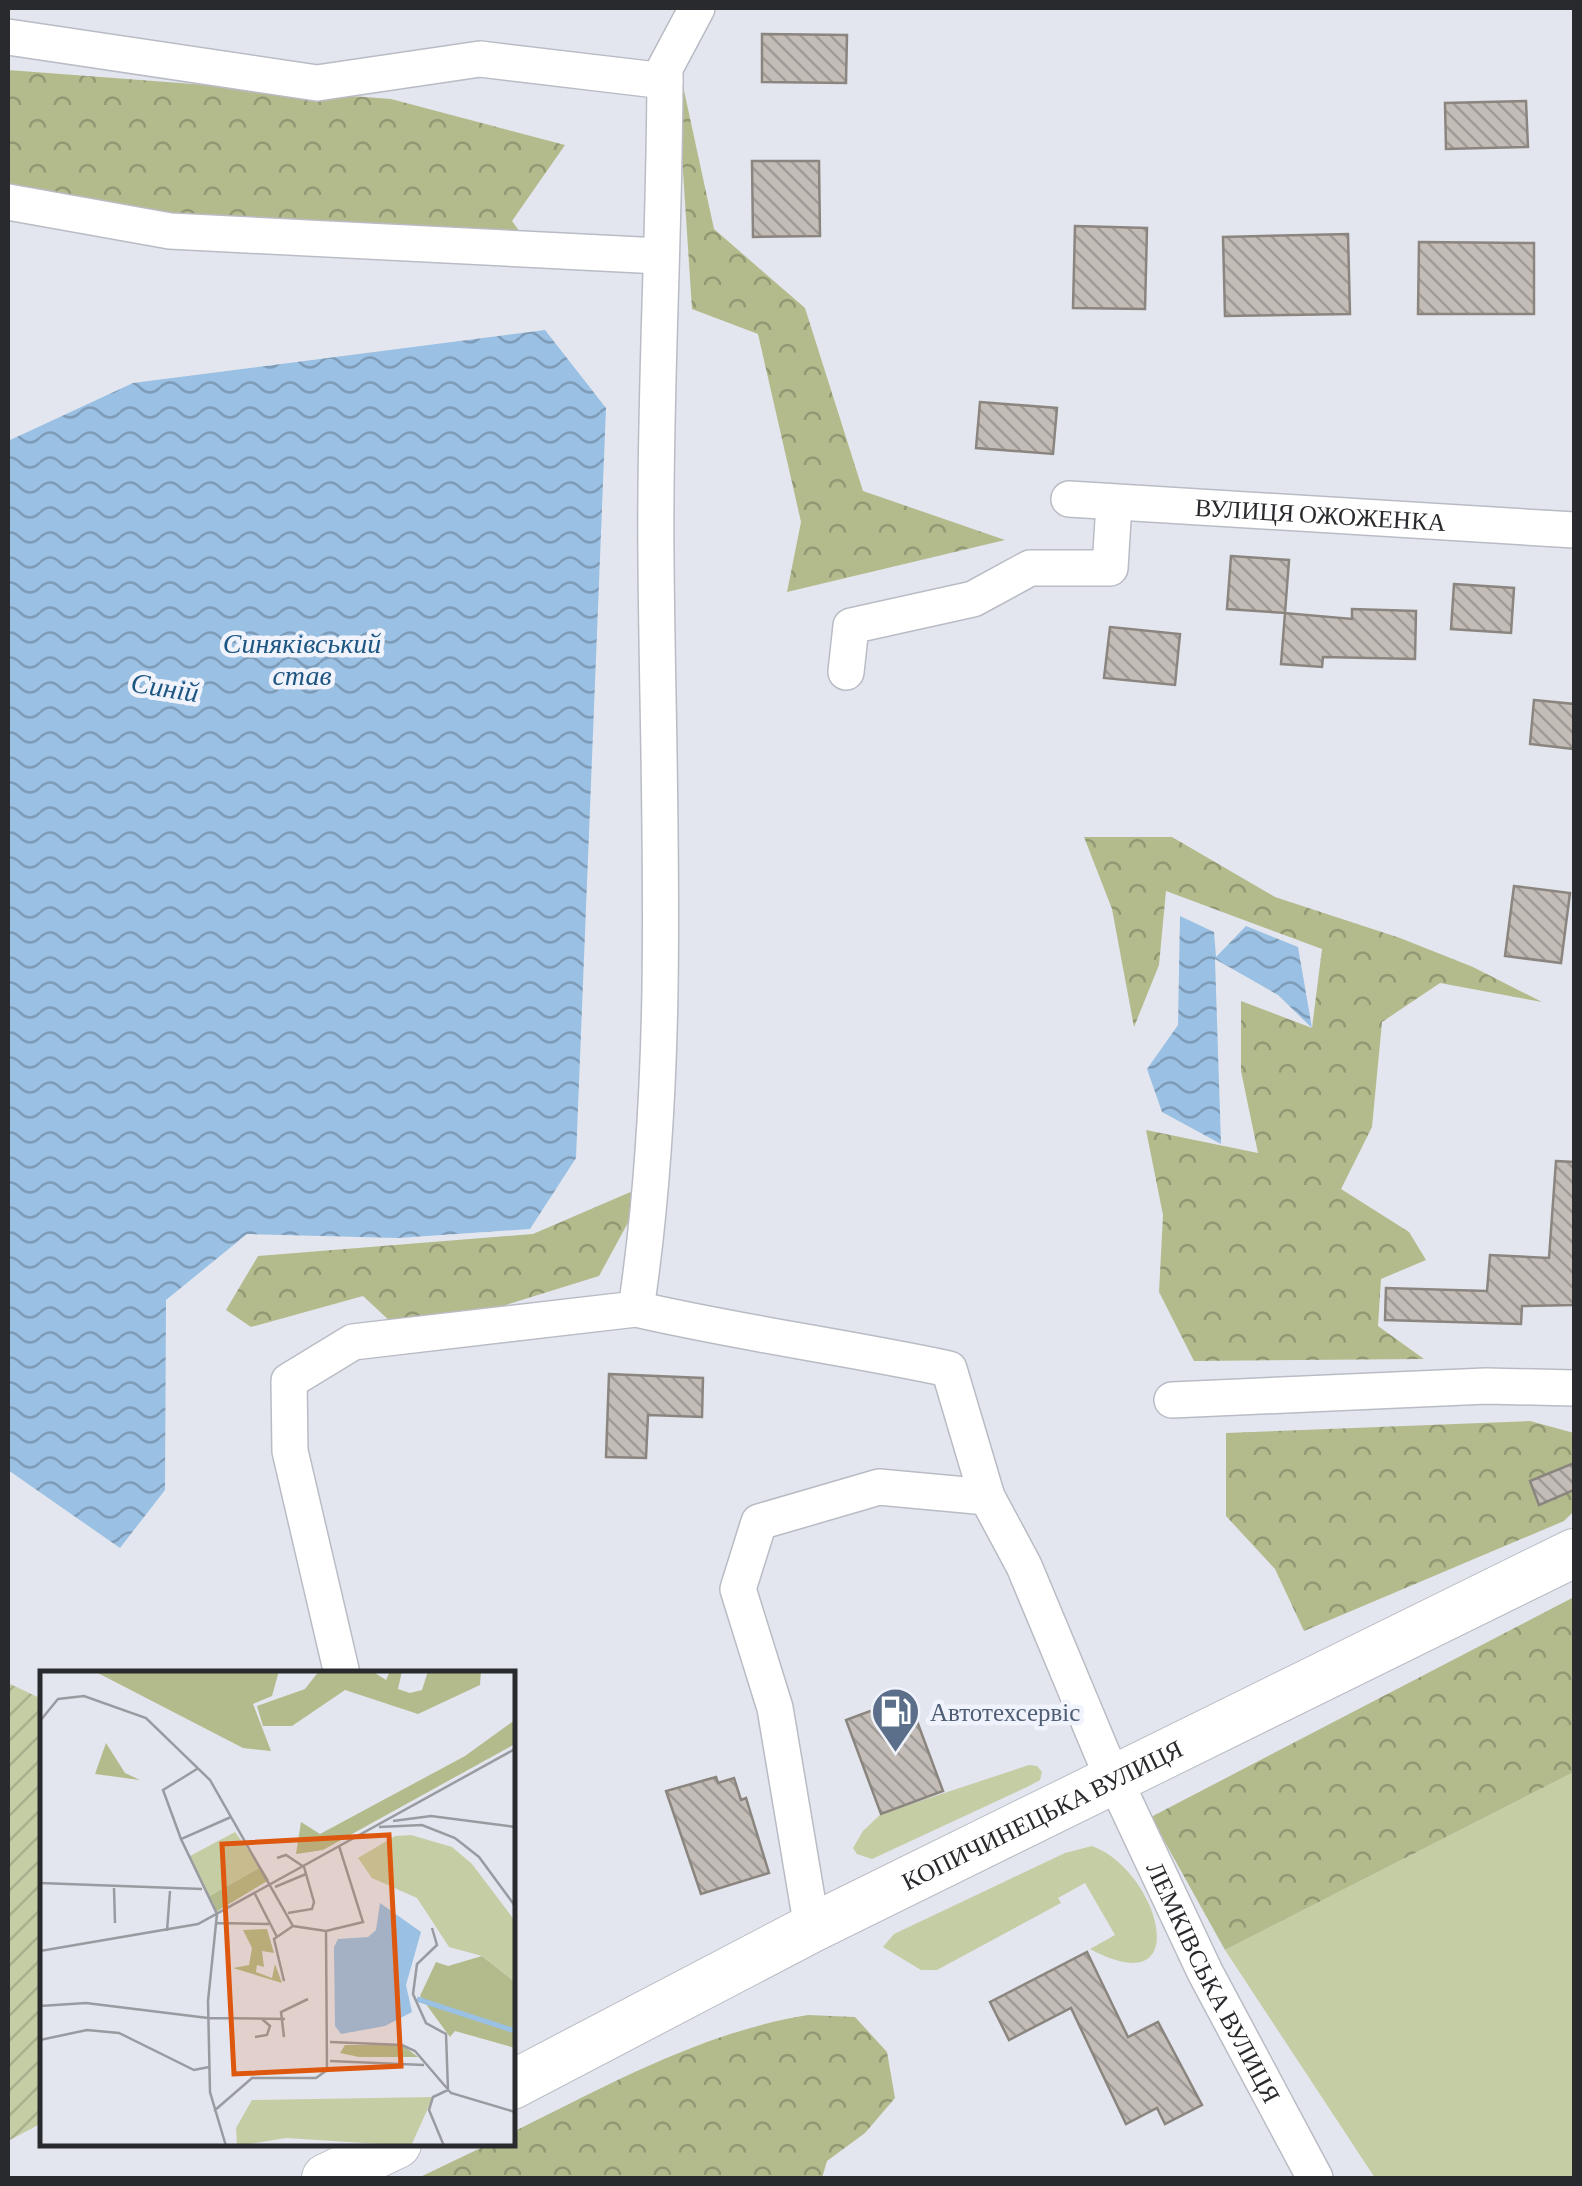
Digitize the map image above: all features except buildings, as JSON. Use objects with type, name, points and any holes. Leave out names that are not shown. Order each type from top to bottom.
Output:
[{"type":"main road","name":"КОПИЧИНЕЦЬКА ВУЛИЦЯ","points":[[515,2083],[812,1928],[1574,1553]]},
{"type":"main road","points":[[326,2178],[392,2146]]},
{"type":"street","points":[[341,1671],[290,1451],[289,1381],[352,1342],[636,1309],[646,1244],[659,995],[656,520],[665,68],[697,8]]},
{"type":"street","points":[[8,38],[317,83],[480,59],[665,81]]},
{"type":"street","points":[[8,202],[170,231],[660,256]]},
{"type":"street","name":"ВУЛИЦЯ ОЖОЖЕНКА","points":[[1070,499],[1574,530]]},
{"type":"street","points":[[846,672],[852,626],[973,599],[1030,568],[1110,568],[1114,504]]},
{"type":"street","name":"ЛЕМКІВСЬКА ВУЛИЦЯ","points":[[636,1309],[738,1332],[848,1347],[949,1369],[986,1497],[1024,1566],[1115,1781],[1205,1972],[1315,2178]]},
{"type":"street","points":[[1172,1400],[1486,1386],[1558,1384],[1574,1388]]},
{"type":"street","points":[[812,1928],[774,1708],[738,1589],[759,1522],[879,1487],[986,1497]]},
{"type":"green space","points":[[675,49],[714,229],[805,308],[863,491],[1005,540],[787,592],[801,522],[758,334],[692,309]]},
{"type":"green space","points":[[8,70],[391,99],[565,145],[512,221],[533,250],[8,202]]},
{"type":"green space","points":[[1084,837],[1172,837],[1275,897],[1400,938],[1473,967],[1542,1002],[1440,983],[1382,1022],[1372,1127],[1341,1189],[1409,1232],[1426,1260],[1381,1279],[1378,1326],[1424,1359],[1194,1361],[1159,1292],[1163,1215],[1146,1130],[1258,1153],[1241,1071],[1241,1001],[1312,1028],[1322,949],[1166,891],[1159,965],[1134,1027],[1112,909]]},
{"type":"green space","points":[[649,1184],[599,1276],[406,1336],[363,1296],[251,1327],[226,1310],[258,1256],[533,1234]]},
{"type":"green space","points":[[1530,1421],[1574,1433],[1574,1511],[1564,1521],[1304,1631],[1275,1569],[1226,1516],[1226,1433]]},
{"type":"green space","points":[[1574,1597],[1574,1772],[1225,1950],[1151,1817]]},
{"type":"green space","points":[[8,1683],[40,1698],[40,2124],[8,2141]]},
{"type":"green space","points":[[1029,1765],[1042,1772],[1040,1780],[1027,1787],[872,1859],[857,1854],[853,1848],[863,1831],[881,1814]]},
{"type":"green space","points":[[1574,1772],[1574,2178],[1375,2178],[1225,1950]]},
{"type":"green space","points":[[1092,1846],[1116,1860],[1149,1905],[1156,1928],[1155,1948],[1145,1960],[1123,1962],[1090,1949],[1115,1935],[1085,1883],[1058,1898],[1061,1903],[937,1970],[921,1970],[883,1947],[894,1934],[1065,1853]]},
{"type":"green space","points":[[808,2015],[855,2017],[887,2052],[895,2098],[865,2133],[827,2161],[822,2178],[418,2178],[485,2146],[515,2146],[515,2131],[657,2062],[770,2023]]},
{"type":"water","name":"Синяківський став","points":[[545,330],[606,408],[576,1158],[530,1229],[398,1238],[247,1234],[166,1300],[165,1490],[120,1548],[8,1470],[8,441],[133,383]]},
{"type":"water","points":[[1180,916],[1214,932],[1216,957],[1246,926],[1298,947],[1312,1028],[1278,995],[1215,959],[1221,1144],[1162,1112],[1147,1069],[1178,1025]]},
{"type":"place","name":"Автотехсервіс","points":[[895,1754]]},
{"type":"water label","name":"Синій","points":[[165,687]]}]
